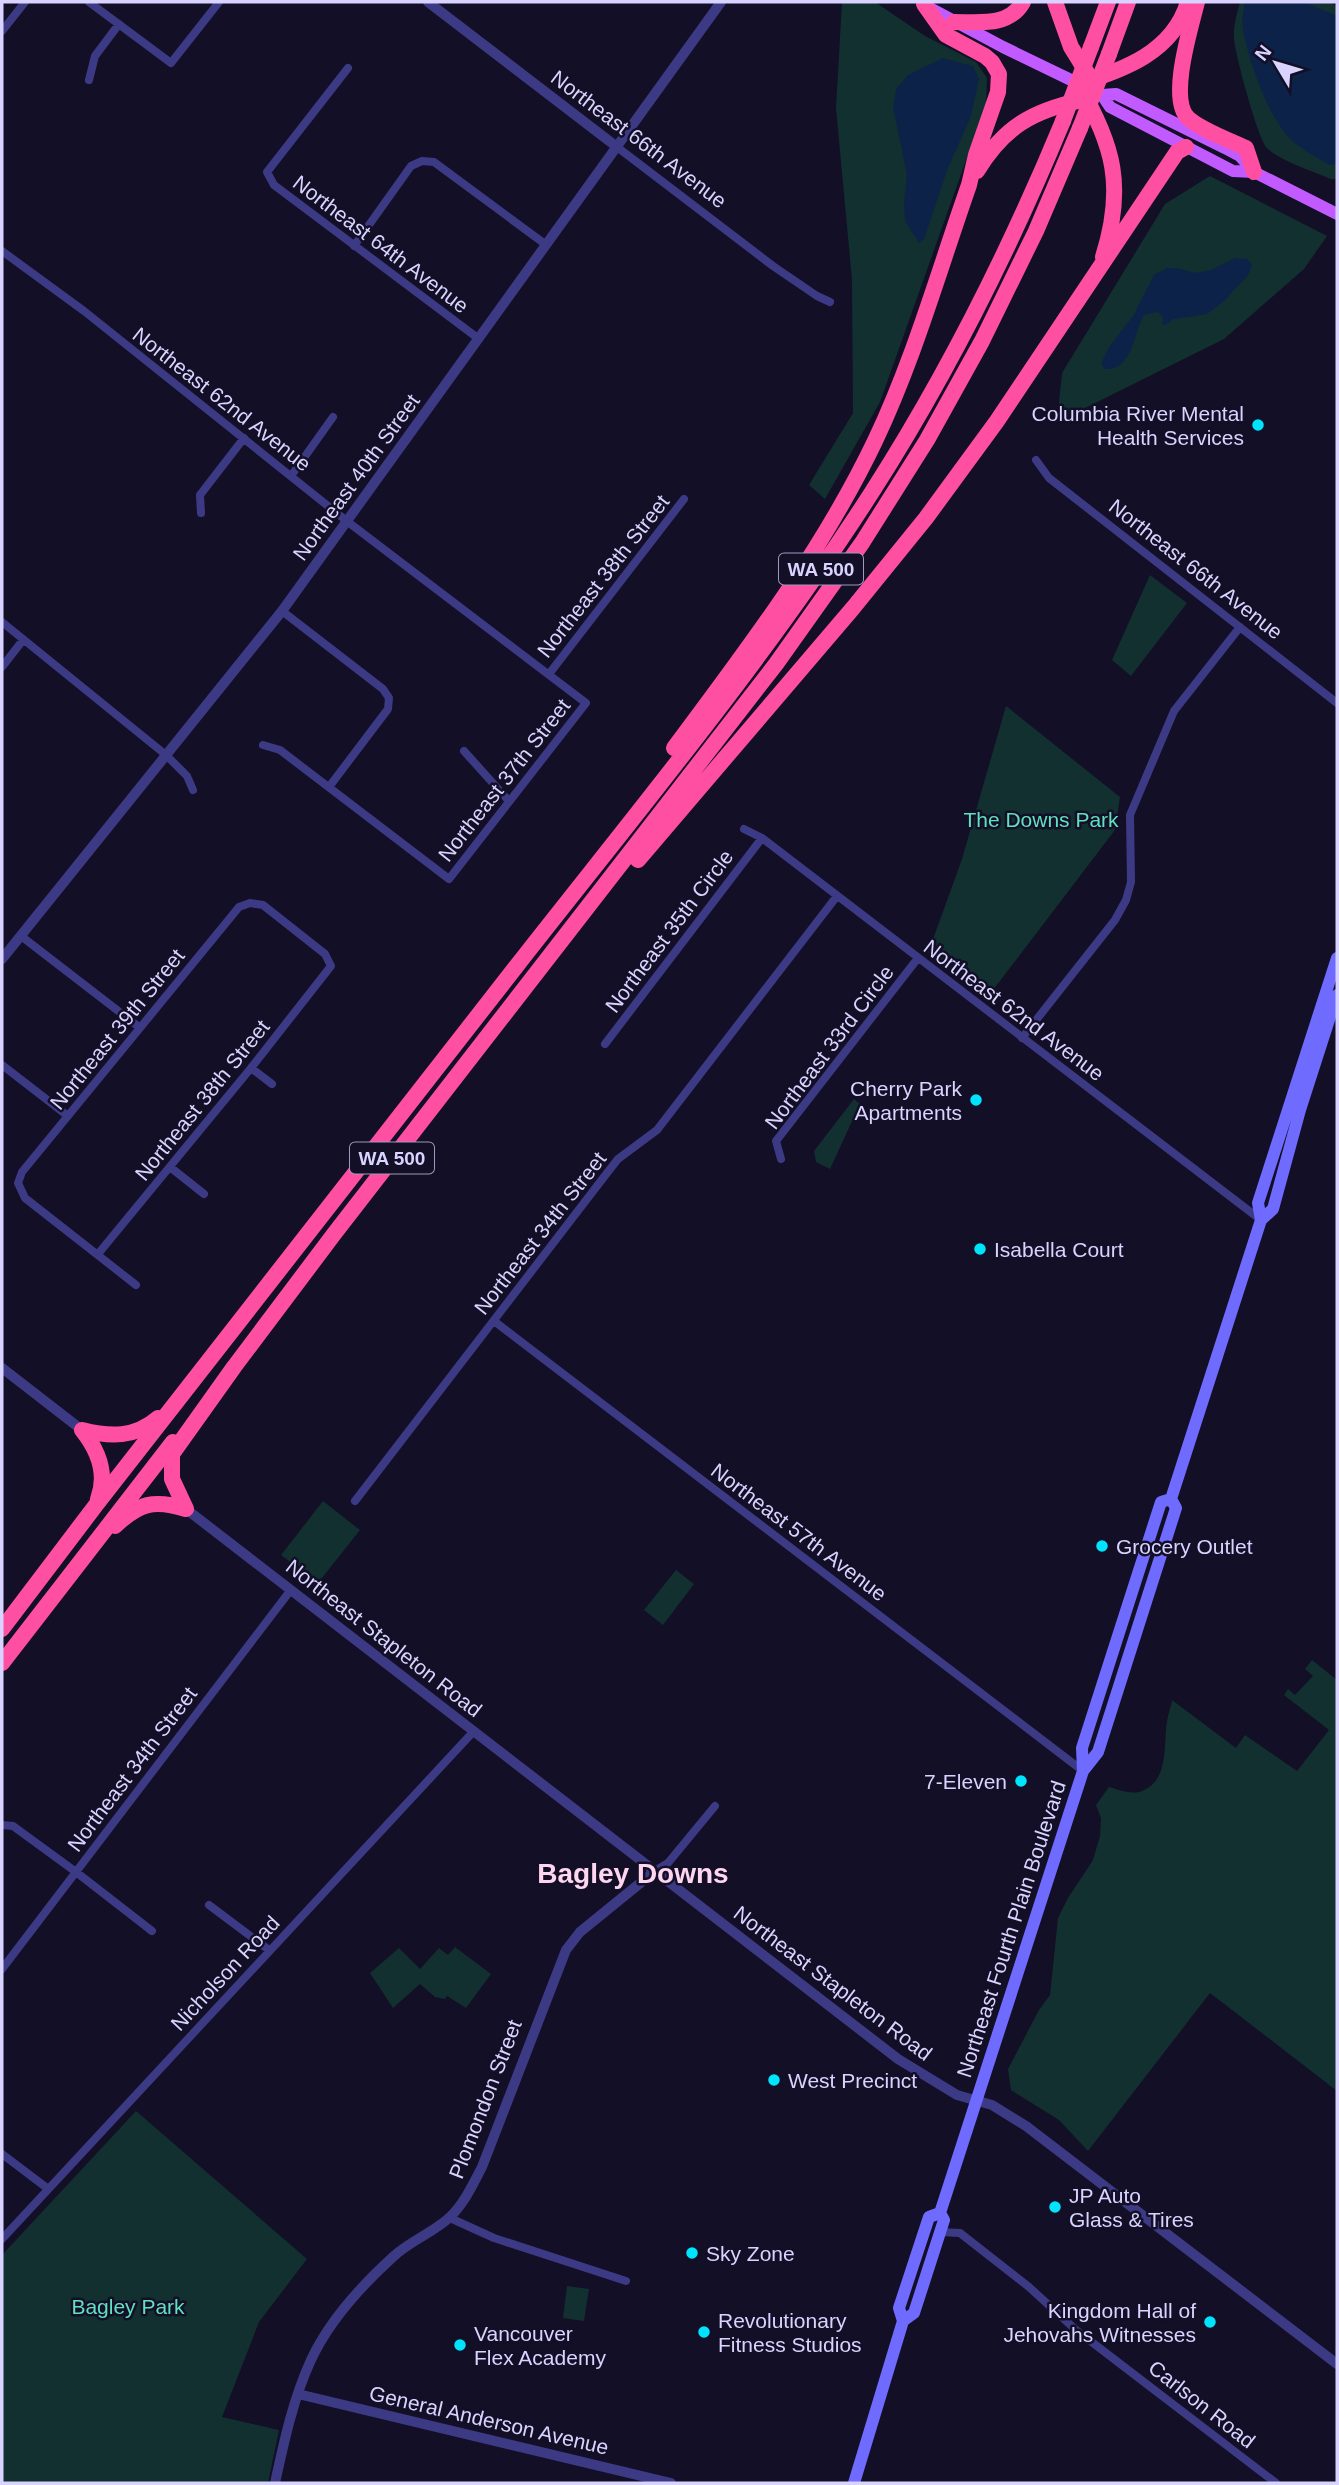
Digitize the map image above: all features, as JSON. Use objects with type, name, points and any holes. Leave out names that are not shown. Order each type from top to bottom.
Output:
[{"type":"highway","points":[[954,22],[1005,19],[1017,11],[1023,2]]},
{"type":"highway","points":[[1055,2],[1071,47],[1094,97],[1109,148],[1116,197],[1110,233],[1093,278]]},
{"type":"highway","name":"WA 500","points":[[2,1629],[708,723],[790,613],[850,525],[906,436],[977,307],[1031,196],[1108,2]]},
{"type":"highway","name":"WA 500","points":[[2,1663],[144,1477],[234,1367],[776,664],[835,582],[895,492],[940,417],[1003,300],[1080,128],[1128,2]]},
{"type":"highway","points":[[1085,81],[1124,67],[1156,50],[1175,30],[1188,2]]},
{"type":"highway","points":[[1196,2],[1181,77],[1180,103],[1188,118],[1246,148],[1254,172]]},
{"type":"highway","points":[[510,974],[799,576],[863,465],[886,417],[969,185],[976,155],[998,92],[999,74],[992,62],[946,35],[921,3]]},
{"type":"highway","points":[[969,185],[999,141],[1020,122],[1047,109],[1094,97]]},
{"type":"highway","points":[[553,952],[622,877],[891,563],[973,455],[1177,152],[1186,147]]},
{"type":"highway","points":[[82,1430],[115,1435],[143,1429],[156,1420],[213,1356]]},
{"type":"highway","points":[[186,1508],[172,1479],[172,1454],[234,1367]]},
{"type":"highway","points":[[82,1430],[92,1443],[101,1463],[102,1482],[96,1505]]},
{"type":"highway","points":[[51,1599],[116,1524],[130,1512],[154,1502],[186,1508]]},
{"type":"main road","points":[[921,3],[954,22],[1085,81]]},
{"type":"main road","points":[[1094,97],[1116,94],[1233,152],[1254,172],[1337,214]]},
{"type":"main road","points":[[1094,97],[1233,171],[1254,172]]},
{"type":"main road","name":"Northeast Fourth Plain Boulevard","points":[[940,2213],[974,2100],[1083,1771],[1082,1748],[1152,1528],[1161,1503],[1171,1499],[1261,1220],[1258,1203],[1337,958]]},
{"type":"main road","name":"Northeast Fourth Plain Boulevard","points":[[1261,1220],[1273,1209],[1300,1110],[1337,995]]},
{"type":"main road","points":[[854,2483],[904,2321],[914,2313],[944,2220],[940,2213],[929,2217],[899,2308],[904,2321]]},
{"type":"street","points":[[2,32],[25,2]]},
{"type":"street","points":[[89,2],[171,63],[219,2]]},
{"type":"street","name":"Northeast 66th Avenue","points":[[428,2],[773,266],[830,302]]},
{"type":"street","name":"Northeast 40th Street","points":[[2,959],[282,611],[721,2]]},
{"type":"street","points":[[89,79],[95,56],[119,24]]},
{"type":"street","name":"Northeast 64th Avenue","points":[[348,68],[267,172],[274,185],[479,339]]},
{"type":"street","points":[[354,246],[411,166],[422,161],[434,162],[545,244]]},
{"type":"street","name":"Northeast 62nd Avenue","points":[[2,251],[84,311],[348,522],[586,703]]},
{"type":"street","points":[[290,476],[333,417]]},
{"type":"street","points":[[201,513],[200,495],[244,438]]},
{"type":"street","name":"Northeast 66th Avenue","points":[[1036,460],[1049,478],[1337,703]]},
{"type":"street","name":"Northeast 38th Street","points":[[549,674],[684,499]]},
{"type":"street","points":[[263,745],[280,750],[329,787],[388,709],[389,698],[383,689],[282,611]]},
{"type":"street","points":[[2,622],[166,755],[187,776],[193,790]]},
{"type":"street","points":[[1022,1038],[1115,920],[1126,900],[1131,882],[1130,815],[1174,711],[1240,627]]},
{"type":"street","points":[[2,667],[23,640]]},
{"type":"street","name":"Northeast 37th Street","points":[[329,787],[449,879],[586,703]]},
{"type":"street","points":[[464,751],[509,800]]},
{"type":"street","name":"Northeast 62nd Avenue","points":[[744,829],[762,838],[1261,1220]]},
{"type":"street","name":"Northeast 35th Circle","points":[[605,1044],[762,838]]},
{"type":"street","name":"Northeast 34th Street","points":[[355,1501],[618,1159],[657,1130],[837,896]]},
{"type":"street","name":"Northeast 39th Street","points":[[98,1254],[25,1198],[18,1183],[22,1171],[239,907],[250,903],[263,905],[324,954],[331,966]]},
{"type":"street","points":[[21,936],[139,1027]]},
{"type":"street","name":"Northeast 33rd Circle","points":[[781,1159],[776,1141],[918,958]]},
{"type":"street","name":"Northeast 38th Street","points":[[98,1254],[331,966]]},
{"type":"street","points":[[2,1065],[68,1116]]},
{"type":"street","points":[[251,1068],[272,1084]]},
{"type":"street","points":[[170,1167],[204,1194]]},
{"type":"street","points":[[98,1254],[136,1285]]},
{"type":"street","name":"Northeast 57th Avenue","points":[[494,1321],[1083,1771]]},
{"type":"street","points":[[2,1368],[82,1430]]},
{"type":"street","name":"Northeast Stapleton Road","points":[[186,1508],[898,2059],[957,2095],[992,2105],[1026,2126],[1337,2364]]},
{"type":"street","name":"Northeast 34th Street","points":[[2,1969],[290,1591]]},
{"type":"street","name":"Nicholson Road","points":[[2,2239],[474,1731]]},
{"type":"street","points":[[655,1871],[668,1863],[715,1806]]},
{"type":"street","points":[[2,1825],[13,1826],[152,1931]]},
{"type":"street","name":"Plomondon Street","points":[[275,2483],[298,2394],[312,2358],[350,2301],[395,2254],[450,2218],[468,2195],[482,2166],[566,1950],[580,1932],[655,1871]]},
{"type":"street","points":[[209,1905],[270,1950]]},
{"type":"street","points":[[2,2154],[47,2188]]},
{"type":"street","points":[[450,2218],[494,2238],[626,2281]]},
{"type":"street","name":"Carlson Road","points":[[940,2232],[960,2233],[1029,2287],[1076,2330],[1276,2483]]},
{"type":"street","name":"General Anderson Avenue","points":[[298,2394],[671,2483]]},
{"type":"green space","points":[[842,2],[875,2],[925,36],[976,62],[987,78],[986,104],[880,402],[825,499],[809,485],[853,413],[852,280],[836,108]]},
{"type":"green space","points":[[1240,2],[1329,2],[1337,6],[1337,179],[1288,161],[1273,153],[1263,141],[1247,96],[1235,48],[1234,29]]},
{"type":"green space","points":[[1210,176],[1327,236],[1304,269],[1224,339],[1057,422],[1062,373],[1165,204]]},
{"type":"green space","points":[[1150,575],[1187,603],[1131,676],[1112,660]]},
{"type":"green space","name":"The Downs Park","points":[[1006,706],[1120,797],[1115,830],[987,998],[928,953],[962,859]]},
{"type":"green space","points":[[854,1099],[860,1104],[830,1169],[816,1162],[814,1151]]},
{"type":"green space","points":[[323,1501],[360,1530],[318,1583],[281,1555]]},
{"type":"green space","points":[[676,1570],[694,1584],[663,1625],[644,1610]]},
{"type":"green space","points":[[1312,1660],[1337,1680],[1337,2091],[1210,1993],[1088,2151],[1059,2120],[1011,2090],[1008,2069],[1039,2010],[1050,1995],[1058,1918],[1093,1860],[1100,1836],[1101,1818],[1096,1805],[1109,1787],[1138,1792],[1151,1786],[1157,1779],[1164,1761],[1167,1721],[1172,1700],[1236,1748],[1245,1735],[1297,1771],[1329,1730],[1284,1695],[1288,1689],[1295,1695],[1313,1676],[1305,1669]]},
{"type":"green space","points":[[455,1947],[491,1974],[466,2008],[447,1996],[445,1999],[435,1997],[420,1984],[393,2008],[370,1973],[399,1948],[420,1969],[439,1948],[448,1955]]},
{"type":"green space","name":"Bagley Park","points":[[136,2111],[307,2259],[259,2322],[222,2417],[279,2430],[268,2483],[2,2483],[2,2255]]},
{"type":"green space","points":[[567,2286],[589,2289],[584,2321],[563,2318]]},
{"type":"water","points":[[1245,2],[1304,2],[1337,16],[1337,163],[1330,165],[1295,143],[1272,112],[1259,84],[1245,41],[1242,23]]},
{"type":"water","points":[[943,58],[973,66],[979,79],[971,116],[948,168],[924,239],[919,243],[905,221],[907,175],[893,107],[896,89],[908,75]]},
{"type":"water","points":[[1235,258],[1247,259],[1252,265],[1249,274],[1223,302],[1207,314],[1174,319],[1165,325],[1162,324],[1163,317],[1158,312],[1144,315],[1126,358],[1114,368],[1104,369],[1101,363],[1109,347],[1133,316],[1154,275],[1167,268],[1195,273],[1211,270]]},
{"type":"place","name":"Columbia River Mental Health Services","points":[[1258,425]]},
{"type":"place","name":"Cherry Park Apartments","points":[[976,1100]]},
{"type":"place","name":"Isabella Court","points":[[980,1249]]},
{"type":"place","name":"Grocery Outlet","points":[[1102,1546]]},
{"type":"place","name":"7-Eleven","points":[[1021,1781]]},
{"type":"place","name":"West Precinct","points":[[774,2080]]},
{"type":"place","name":"JP Auto Glass & Tires","points":[[1055,2207]]},
{"type":"place","name":"Sky Zone","points":[[692,2253]]},
{"type":"place","name":"Kingdom Hall of Jehovahs Witnesses","points":[[1210,2322]]},
{"type":"place","name":"Revolutionary Fitness Studios","points":[[704,2332]]},
{"type":"place","name":"Vancouver Flex Academy","points":[[460,2345]]},
{"type":"district","name":"Bagley Downs","points":[[633,1873]]}]
